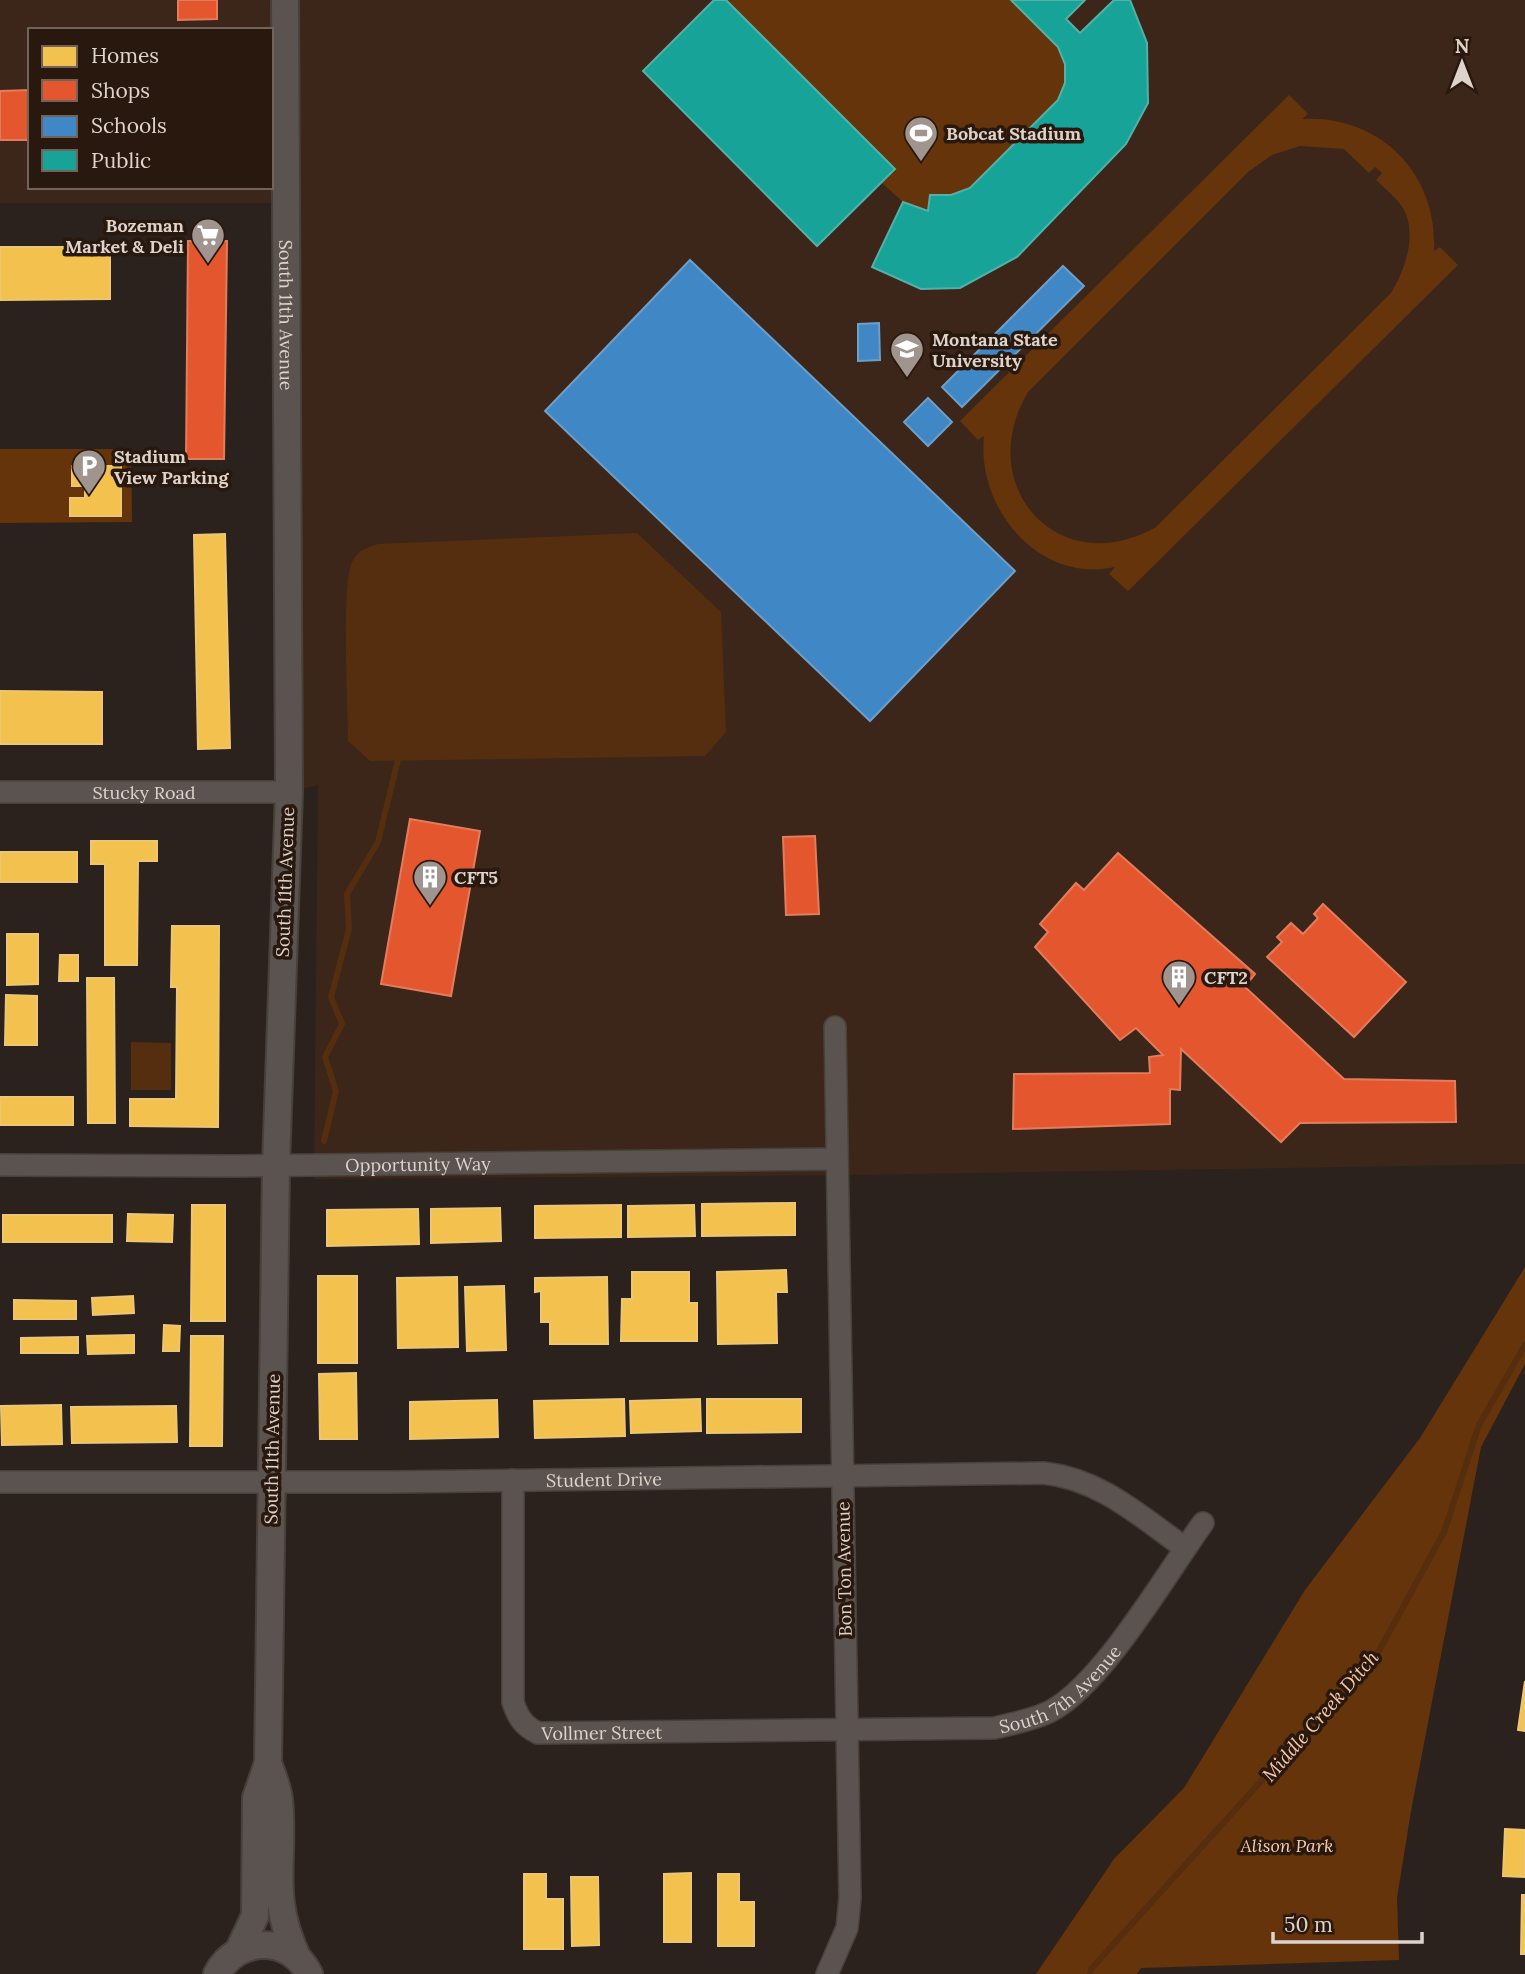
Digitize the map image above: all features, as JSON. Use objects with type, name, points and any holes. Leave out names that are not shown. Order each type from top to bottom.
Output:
[{"type":"street","name":"South 11th Avenue","points":[[285,0],[289,792],[276,1165],[268,1763],[279,1798],[278,1879],[281,1918],[309,1968]]},
{"type":"street","name":"Stucky Road","points":[[0,792],[289,792]]},
{"type":"street","name":"Bon Ton Avenue","points":[[827,1974],[847,1928],[850,1898],[835,1027]]},
{"type":"street","name":"Opportunity Way","points":[[0,1165],[837,1159]]},
{"type":"street","name":"Student Drive","points":[[0,1482],[271,1483],[1044,1473],[1069,1475],[1111,1494],[1185,1548]]},
{"type":"street","name":"Vollmer Street","points":[[513,1480],[513,1702],[517,1716],[527,1728],[538,1733],[848,1730]]},
{"type":"street","name":"South 7th Avenue","points":[[848,1730],[995,1728],[1051,1711],[1095,1675],[1203,1523]]},
{"type":"street","name":"South 11th Avenue","points":[[217,1974],[239,1950],[256,1916],[256,1798],[268,1763]]},
{"type":"street","points":[[239,1950],[251,1946],[275,1945],[309,1968]]},
{"type":"shaded area","points":[[0,0],[272,0],[272,28],[28,28],[28,189],[273,189],[273,203],[0,203]]},
{"type":"shaded area","name":"Montana State University","points":[[289,0],[1525,0],[1525,1164],[853,1175],[314,1179],[318,785],[289,792]]},
{"type":"shaded area","points":[[637,533],[721,612],[726,732],[705,756],[370,761],[348,741],[347,595],[352,562],[360,552],[378,544]]},
{"type":"shaded area","points":[[131,1042],[171,1043],[171,1090],[131,1090]]},
{"type":"green space","name":"Bobcat Stadium","points":[[714,0],[1085,0],[1066,19],[1080,32],[1114,0],[1130,0],[1147,43],[1148,103],[1126,144],[1017,257],[960,288],[921,289],[872,267],[903,202],[882,183],[817,246],[643,71]]},
{"type":"green space","points":[[1289,95],[1308,114],[1302,119],[1330,120],[1356,127],[1379,138],[1399,154],[1415,174],[1426,197],[1433,223],[1434,251],[1440,247],[1458,265],[1128,591],[1109,574],[1115,567],[1087,569],[1061,564],[1038,552],[1018,534],[1002,513],[990,489],[984,463],[984,436],[978,440],[960,421]],"holes":[[[1300,146],[1344,149],[1369,173],[1375,167],[1382,173],[1376,180],[1400,204],[1407,218],[1408,252],[1391,293],[1156,527],[1121,541],[1088,542],[1059,534],[1035,516],[1019,491],[1011,461],[1013,427],[1028,392],[1248,172],[1272,155]]]},
{"type":"green space","points":[[0,449],[131,449],[132,522],[0,523]]},
{"type":"green space","name":"Alison Park","points":[[1525,1267],[1525,1364],[1481,1447],[1411,1811],[1397,1898],[1399,1960],[1141,1968],[1137,1974],[1036,1974],[1114,1859],[1184,1788],[1305,1590],[1420,1438]]},
{"type":"building: Homes","points":[[0,247],[110,247],[110,299],[0,300]]},
{"type":"building: Homes","points":[[72,466],[121,466],[121,516],[70,516],[70,498],[85,498],[85,486],[72,486]]},
{"type":"building: Homes","points":[[225,534],[230,748],[198,749],[194,535]]},
{"type":"building: Homes","points":[[0,691],[102,692],[102,744],[0,744]]},
{"type":"building: Homes","points":[[91,841],[157,841],[157,861],[138,861],[137,965],[105,965],[105,864],[91,864]]},
{"type":"building: Homes","points":[[0,852],[77,852],[77,882],[0,882]]},
{"type":"building: Homes","points":[[172,926],[219,926],[218,1127],[130,1126],[130,1099],[176,1099],[177,987],[171,987]]},
{"type":"building: Homes","points":[[7,934],[38,934],[38,984],[7,985]]},
{"type":"building: Homes","points":[[60,955],[78,955],[78,981],[59,981]]},
{"type":"building: Homes","points":[[87,978],[114,978],[115,1123],[88,1123]]},
{"type":"building: Homes","points":[[6,995],[37,996],[37,1045],[5,1045]]},
{"type":"building: Homes","points":[[0,1097],[73,1097],[73,1125],[0,1125]]},
{"type":"building: Homes","points":[[795,1203],[795,1235],[702,1236],[702,1204]]},
{"type":"building: Homes","points":[[192,1205],[225,1205],[225,1321],[191,1321]]},
{"type":"building: Homes","points":[[621,1205],[621,1237],[535,1238],[535,1206]]},
{"type":"building: Homes","points":[[694,1205],[695,1236],[628,1237],[628,1206]]},
{"type":"building: Homes","points":[[500,1208],[501,1241],[431,1243],[431,1209]]},
{"type":"building: Homes","points":[[418,1209],[419,1244],[327,1246],[327,1210]]},
{"type":"building: Homes","points":[[128,1214],[173,1215],[172,1242],[127,1241]]},
{"type":"building: Homes","points":[[3,1215],[112,1215],[112,1242],[3,1242]]},
{"type":"building: Homes","points":[[786,1270],[787,1292],[776,1292],[777,1343],[718,1344],[717,1272]]},
{"type":"building: Homes","points":[[632,1272],[689,1272],[689,1303],[697,1303],[697,1341],[621,1341],[622,1299],[632,1299]]},
{"type":"building: Homes","points":[[318,1276],[357,1276],[357,1363],[318,1363]]},
{"type":"building: Homes","points":[[457,1277],[458,1347],[398,1348],[397,1278]]},
{"type":"building: Homes","points":[[607,1277],[608,1344],[550,1344],[550,1322],[541,1322],[541,1291],[535,1292],[535,1278]]},
{"type":"building: Homes","points":[[504,1286],[506,1350],[467,1351],[465,1287]]},
{"type":"building: Homes","points":[[133,1296],[134,1313],[93,1315],[92,1298]]},
{"type":"building: Homes","points":[[14,1300],[76,1301],[76,1319],[14,1319]]},
{"type":"building: Homes","points":[[164,1325],[180,1326],[179,1351],[163,1351]]},
{"type":"building: Homes","points":[[134,1335],[134,1353],[88,1354],[87,1336]]},
{"type":"building: Homes","points":[[191,1336],[223,1336],[222,1446],[190,1446]]},
{"type":"building: Homes","points":[[78,1337],[78,1353],[21,1353],[21,1338]]},
{"type":"building: Homes","points":[[356,1373],[357,1439],[320,1439],[319,1374]]},
{"type":"building: Homes","points":[[624,1399],[625,1436],[535,1438],[534,1401]]},
{"type":"building: Homes","points":[[700,1399],[701,1431],[631,1433],[630,1401]]},
{"type":"building: Homes","points":[[707,1399],[801,1399],[801,1432],[707,1433]]},
{"type":"building: Homes","points":[[497,1400],[498,1437],[410,1439],[410,1402]]},
{"type":"building: Homes","points":[[61,1405],[62,1444],[2,1445],[1,1406]]},
{"type":"building: Homes","points":[[176,1406],[177,1442],[72,1443],[71,1407]]},
{"type":"building: Homes","points":[[1525,1681],[1525,1731],[1518,1730]]},
{"type":"building: Homes","points":[[1505,1829],[1525,1830],[1525,1877],[1503,1876]]},
{"type":"building: Homes","points":[[691,1873],[691,1942],[664,1942],[664,1874]]},
{"type":"building: Homes","points":[[524,1874],[546,1874],[546,1899],[563,1899],[563,1949],[524,1949]]},
{"type":"building: Homes","points":[[718,1874],[739,1874],[739,1902],[754,1902],[754,1946],[718,1946]]},
{"type":"building: Homes","points":[[571,1877],[598,1877],[599,1945],[572,1946]]},
{"type":"building: Homes","points":[[1522,1895],[1525,1895],[1525,1954],[1521,1954]]},
{"type":"building: Shops","points":[[178,0],[217,0],[217,19],[178,20]]},
{"type":"building: Shops","points":[[28,90],[28,140],[0,140],[0,91]]},
{"type":"building: Shops","points":[[188,241],[227,241],[224,459],[186,459]]},
{"type":"building: Shops","name":"CFT5","points":[[410,819],[480,831],[451,996],[381,984]]},
{"type":"building: Shops","points":[[815,836],[819,914],[786,915],[783,837]]},
{"type":"building: Shops","name":"CFT2","points":[[1118,853],[1255,974],[1245,987],[1344,1079],[1455,1081],[1456,1122],[1300,1123],[1281,1142],[1181,1049],[1180,1090],[1170,1089],[1170,1124],[1013,1129],[1014,1074],[1150,1073],[1149,1057],[1163,1055],[1136,1028],[1120,1040],[1035,947],[1048,932],[1040,924],[1076,883],[1084,890]]},
{"type":"building: Shops","points":[[1323,904],[1406,982],[1354,1037],[1267,957],[1282,942],[1277,937],[1291,923],[1303,934],[1318,918],[1314,914]]},
{"type":"building: Schools","points":[[690,260],[1015,571],[870,721],[545,411]]},
{"type":"building: Schools","points":[[1063,266],[1084,286],[962,407],[942,387]]},
{"type":"building: Schools","points":[[879,323],[880,360],[858,361],[858,324]]},
{"type":"building: Schools","points":[[928,398],[952,422],[928,446],[904,422]]},
{"type":"building: Public","points":[[714,0],[726,0],[895,169],[817,246],[643,71]]},
{"type":"building: Public","points":[[1011,0],[1085,0],[1066,19],[1080,33],[1114,0],[1130,0],[1147,43],[1148,103],[1126,144],[1017,257],[960,288],[921,289],[872,267],[903,202],[928,211],[930,195],[951,195],[970,188],[1058,100],[1065,83],[1065,64],[1058,47]]},
{"type":"waterway","points":[[324,1141],[336,1091],[325,1057],[342,1024],[331,997],[349,929],[347,894],[378,842],[398,760]]},
{"type":"waterway","name":"Middle Creek Ditch","points":[[1090,1974],[1091,1969],[1379,1651],[1444,1532],[1479,1425],[1525,1345]]},
{"type":"place","name":"Bobcat Stadium","points":[[921,163]]},
{"type":"place","name":"Bozeman Market & Deli","points":[[208,265]]},
{"type":"place","name":"Montana State University","points":[[907,379]]},
{"type":"place","name":"Stadium View Parking","points":[[89,496]]},
{"type":"place","name":"CFT5","points":[[430,907]]},
{"type":"place","name":"CFT2","points":[[1179,1007]]}]
